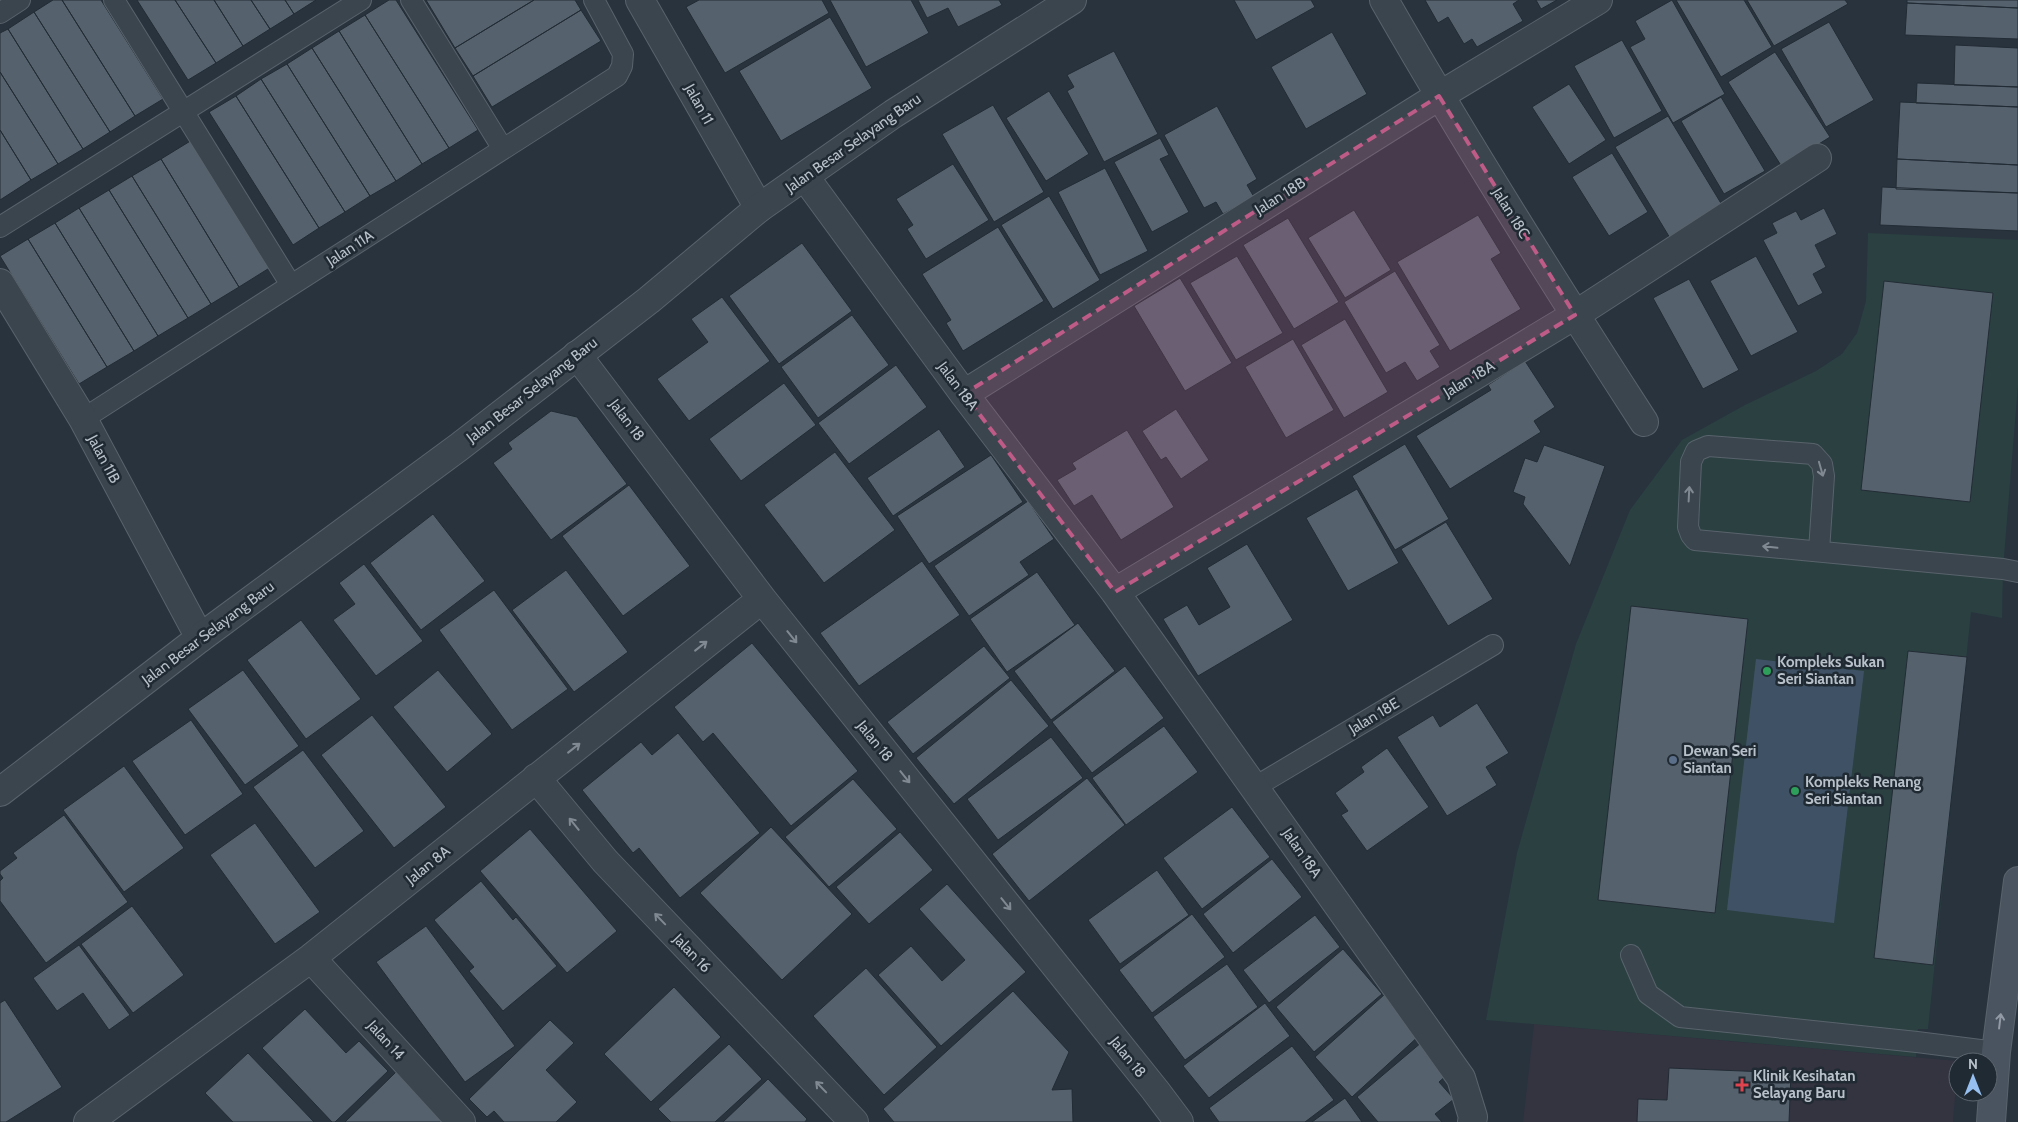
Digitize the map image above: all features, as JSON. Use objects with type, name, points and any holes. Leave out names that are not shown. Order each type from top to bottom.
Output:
[{"type":"main road","points":[[1996,1052],[2018,881]]},
{"type":"main road","points":[[1991,1122],[1992,1102]]},
{"type":"street","name":"Jalan 11","points":[[640,0],[759,208]]},
{"type":"street","name":"Jalan Besar Selayang Baru","points":[[0,792],[200,638],[458,447],[578,355],[649,300],[759,208],[894,114],[1072,0]]},
{"type":"street","name":"Jalan 18C","points":[[1384,0],[1439,96],[1644,422]]},
{"type":"street","name":"Jalan 18B","points":[[964,394],[1439,96],[1598,0]]},
{"type":"street","name":"Jalan 18A","points":[[1115,592],[1575,315],[1817,158]]},
{"type":"street","name":"Jalan 18A","points":[[805,177],[964,394],[1115,592],[1462,1078],[1473,1116],[1472,1122]]},
{"type":"street","name":"Jalan 11B","points":[[0,283],[82,419],[200,638]]},
{"type":"street","name":"Jalan 18","points":[[578,355],[762,599],[1179,1122]]},
{"type":"street","name":"Jalan 8A","points":[[88,1122],[311,958],[762,599]]},
{"type":"street","name":"Jalan 16","points":[[536,778],[605,861],[854,1122]]},
{"type":"street","name":"Jalan 14","points":[[311,958],[461,1122]]},
{"type":"lane","points":[[0,13],[20,0]]},
{"type":"lane","points":[[114,0],[292,285]]},
{"type":"lane","points":[[0,227],[361,0]]},
{"type":"lane","points":[[411,0],[503,149]]},
{"type":"lane","name":"Jalan 11A","points":[[82,419],[616,76],[622,66],[623,54],[598,2]]},
{"type":"lane","points":[[1819,551],[1824,476],[1822,464],[1812,454],[1708,446],[1696,451],[1691,462],[1688,527],[1695,540],[2003,569],[2018,572]]},
{"type":"lane","name":"Jalan 18E","points":[[1255,787],[1493,645]]},
{"type":"lane","points":[[1631,955],[1648,994],[1680,1017],[1996,1052]]},
{"type":"highlighted area","points":[[1439,96],[1575,315],[1115,592],[964,394]]},
{"type":"shaded area","name":"Kompleks Renang Seri Siantan","points":[[1756,659],[1864,671],[1834,923],[1727,910]]},
{"type":"shaded area","name":"Klinik Kesihatan Selayang Baru","points":[[1534,1024],[1948,1060],[1948,1102],[1955,1102],[1953,1122],[1523,1122]]},
{"type":"green space","name":"Kompleks Sukan Seri Siantan","points":[[1868,233],[2018,240],[2018,385],[2003,569],[2002,618],[1971,612],[1928,1029],[1918,1029],[1916,1057],[1486,1020],[1517,853],[1576,644],[1630,510],[1682,440],[1745,405],[1816,371],[1842,354],[1857,333],[1866,301]]},
{"type":"building","points":[[53,0],[62,0],[135,116],[110,132],[34,12]]},
{"type":"building","points":[[62,0],[101,0],[163,99],[135,116]]},
{"type":"building","points":[[137,0],[175,0],[216,63],[188,80]]},
{"type":"building","points":[[175,0],[214,0],[243,46],[216,63]]},
{"type":"building","points":[[214,0],[251,0],[270,29],[243,46]]},
{"type":"building","points":[[251,0],[285,0],[294,14],[270,29]]},
{"type":"building","points":[[285,0],[316,0],[294,14]]},
{"type":"building","points":[[389,0],[396,0],[478,130],[449,148],[365,15]]},
{"type":"building","points":[[426,0],[534,0],[455,48]]},
{"type":"building","points":[[534,0],[575,0],[581,10],[473,76],[455,48]]},
{"type":"building","points":[[699,0],[822,0],[829,13],[725,73],[686,7]]},
{"type":"building","points":[[830,0],[911,0],[929,33],[866,67]]},
{"type":"building","points":[[918,0],[999,0],[1002,5],[958,27],[948,8],[927,18]]},
{"type":"building","points":[[1234,0],[1311,0],[1315,7],[1256,40]]},
{"type":"building","points":[[1425,0],[1519,0],[1513,4],[1523,21],[1477,47],[1472,39],[1464,44],[1448,17],[1438,23]]},
{"type":"building","points":[[1536,0],[1557,0],[1541,9]]},
{"type":"building","points":[[1672,0],[1725,94],[1673,123],[1630,47],[1645,39],[1635,21]]},
{"type":"building","points":[[1676,0],[1744,0],[1772,47],[1721,77]]},
{"type":"building","points":[[1747,0],[1845,0],[1848,4],[1774,46]]},
{"type":"building","points":[[1907,0],[2018,0],[2018,8],[1907,3]]},
{"type":"building","points":[[1907,3],[2018,8],[2018,39],[1905,35]]},
{"type":"building","points":[[581,10],[601,41],[492,107],[473,76]]},
{"type":"building","points":[[34,12],[110,132],[83,149],[8,29]]},
{"type":"building","points":[[365,15],[449,148],[422,164],[339,31]]},
{"type":"building","points":[[830,17],[872,88],[781,141],[739,71]]},
{"type":"building","points":[[1829,22],[1874,100],[1826,127],[1781,49]]},
{"type":"building","points":[[8,29],[83,149],[58,164],[0,72],[0,33]]},
{"type":"building","points":[[339,31],[422,164],[396,181],[312,48]]},
{"type":"building","points":[[1332,32],[1367,94],[1306,129],[1271,67]]},
{"type":"building","points":[[1622,40],[1662,111],[1614,138],[1574,66]]},
{"type":"building","points":[[1955,45],[2018,48],[2018,87],[1954,85]]},
{"type":"building","points":[[312,48],[396,181],[370,196],[287,64]]},
{"type":"building","points":[[1114,51],[1158,134],[1104,162],[1067,91],[1074,87],[1067,75]]},
{"type":"building","points":[[1775,52],[1830,137],[1782,167],[1728,82]]},
{"type":"building","points":[[287,64],[370,196],[345,212],[261,79]]},
{"type":"building","points":[[0,72],[58,164],[31,180],[0,130]]},
{"type":"building","points":[[261,79],[345,212],[319,228],[236,96]]},
{"type":"building","points":[[1917,83],[2018,87],[2018,107],[1916,103]]},
{"type":"building","points":[[1569,84],[1606,140],[1569,164],[1532,107]]},
{"type":"building","points":[[1049,91],[1089,154],[1046,181],[1006,118]]},
{"type":"building","points":[[236,96],[319,228],[293,245],[209,112]]},
{"type":"building","points":[[1721,97],[1765,171],[1724,194],[1681,121]]},
{"type":"building","points":[[1900,102],[2018,107],[2018,165],[1897,159]]},
{"type":"building","points":[[993,105],[1044,192],[994,222],[942,134]]},
{"type":"building","points":[[1217,106],[1257,179],[1247,185],[1254,197],[1223,214],[1216,202],[1204,208],[1164,135]]},
{"type":"building","points":[[1668,116],[1722,205],[1670,238],[1615,147]]},
{"type":"building","points":[[0,130],[31,180],[0,200]]},
{"type":"building","points":[[1160,138],[1169,155],[1160,159],[1189,212],[1152,232],[1114,162]]},
{"type":"building","points":[[192,140],[271,267],[239,287],[161,159]]},
{"type":"building","points":[[1612,153],[1648,212],[1609,236],[1572,177]]},
{"type":"building","points":[[161,159],[239,287],[211,304],[132,176]]},
{"type":"building","points":[[1897,159],[2018,165],[2018,193],[1896,189]]},
{"type":"building","points":[[953,164],[989,220],[926,259],[907,229],[913,225],[896,199]]},
{"type":"building","points":[[1105,168],[1148,251],[1100,275],[1058,192]]},
{"type":"building","points":[[132,176],[211,304],[188,318],[109,190]]},
{"type":"building","points":[[1882,187],[2018,193],[2018,231],[1880,225]]},
{"type":"building","points":[[109,190],[188,318],[158,336],[79,208]]},
{"type":"building","points":[[1049,196],[1100,280],[1053,309],[1001,225]]},
{"type":"building","points":[[79,208],[158,336],[134,351],[55,223]]},
{"type":"building","points":[[1824,208],[1837,234],[1815,245],[1826,267],[1813,274],[1823,293],[1798,306],[1763,240],[1777,233],[1772,223],[1796,211],[1801,220]]},
{"type":"building","points":[[1354,210],[1391,270],[1345,298],[1308,238]]},
{"type":"building","points":[[1478,215],[1501,253],[1491,259],[1521,309],[1450,351],[1397,262]]},
{"type":"building","points":[[1288,218],[1339,302],[1294,329],[1243,245]]},
{"type":"building","points":[[55,223],[134,351],[107,367],[28,239]]},
{"type":"building","points":[[998,227],[1044,301],[963,351],[946,323],[951,320],[922,274]]},
{"type":"building","points":[[28,239],[107,367],[79,384],[0,256]]},
{"type":"building","points":[[802,243],[852,311],[779,364],[729,296]]},
{"type":"building","points":[[1237,256],[1283,333],[1236,360],[1190,283]]},
{"type":"building","points":[[1756,256],[1798,332],[1751,356],[1710,281]]},
{"type":"building","points":[[1395,271],[1440,345],[1430,351],[1440,367],[1417,381],[1405,362],[1386,373],[1344,302]]},
{"type":"building","points":[[1180,278],[1232,363],[1185,391],[1134,306]]},
{"type":"building","points":[[1689,279],[1739,370],[1703,389],[1653,298]]},
{"type":"building","points":[[1884,281],[1993,293],[1970,502],[1861,490]]},
{"type":"building","points":[[722,297],[770,361],[689,421],[657,379],[708,342],[691,319]]},
{"type":"building","points":[[852,315],[889,365],[818,418],[781,367]]},
{"type":"building","points":[[1345,319],[1388,392],[1344,418],[1301,345]]},
{"type":"building","points":[[1293,339],[1334,410],[1286,438],[1245,367]]},
{"type":"building","points":[[1525,361],[1555,407],[1534,421],[1541,432],[1450,489],[1416,436],[1491,390],[1488,385]]},
{"type":"building","points":[[896,365],[927,407],[849,464],[818,423]]},
{"type":"building","points":[[784,383],[816,425],[741,481],[709,439]]},
{"type":"building","points":[[1176,409],[1209,460],[1181,479],[1166,457],[1161,460],[1142,431]]},
{"type":"building","points":[[551,411],[577,417],[627,484],[551,540],[493,463],[512,449],[508,443]]},
{"type":"building","points":[[939,429],[965,467],[893,516],[867,478]]},
{"type":"building","points":[[1127,430],[1174,507],[1121,540],[1092,495],[1074,506],[1057,480],[1076,469],[1072,463]]},
{"type":"building","points":[[1405,444],[1449,519],[1395,550],[1352,476]]},
{"type":"building","points":[[1544,445],[1605,466],[1570,566],[1523,504],[1525,497],[1513,492],[1525,458],[1537,462]]},
{"type":"building","points":[[835,452],[895,530],[824,583],[764,505]]},
{"type":"building","points":[[991,455],[1023,502],[929,564],[897,516]]},
{"type":"building","points":[[629,485],[690,566],[623,616],[562,536]]},
{"type":"building","points":[[1357,489],[1399,563],[1348,591],[1306,518]]},
{"type":"building","points":[[1028,501],[1054,539],[1020,562],[1029,575],[969,616],[934,566]]},
{"type":"building","points":[[433,514],[485,581],[421,630],[370,563]]},
{"type":"building","points":[[1446,522],[1493,599],[1448,626],[1401,549]]},
{"type":"building","points":[[1247,544],[1293,620],[1198,676],[1163,619],[1187,605],[1199,625],[1230,607],[1207,568]]},
{"type":"building","points":[[922,561],[960,615],[859,686],[820,633]]},
{"type":"building","points":[[364,564],[423,641],[376,676],[333,620],[355,604],[339,583]]},
{"type":"building","points":[[566,570],[628,652],[574,692],[512,610]]},
{"type":"building","points":[[1037,572],[1075,625],[1007,672],[970,619]]},
{"type":"building","points":[[494,590],[568,689],[512,730],[439,630]]},
{"type":"building","name":"Dewan Seri Siantan","points":[[1631,606],[1748,619],[1715,913],[1598,900]]},
{"type":"building","points":[[301,620],[361,699],[306,739],[247,660]]},
{"type":"building","points":[[1078,623],[1115,671],[1051,720],[1014,671]]},
{"type":"building","points":[[752,643],[858,771],[791,826],[713,733],[703,742],[674,707]]},
{"type":"building","points":[[984,646],[1010,678],[913,754],[887,722]]},
{"type":"building","points":[[1908,651],[1967,657],[1933,965],[1874,958]]},
{"type":"building","points":[[1125,666],[1164,718],[1092,773],[1052,722]]},
{"type":"building","points":[[243,670],[299,746],[245,785],[188,709]]},
{"type":"building","points":[[438,670],[492,734],[447,772],[393,707]]},
{"type":"building","points":[[1011,680],[1049,726],[954,804],[916,758]]},
{"type":"building","points":[[1477,703],[1509,753],[1486,767],[1497,785],[1447,816],[1397,737],[1433,715],[1440,727]]},
{"type":"building","points":[[372,715],[446,807],[394,848],[321,755]]},
{"type":"building","points":[[191,720],[243,794],[185,835],[132,761]]},
{"type":"building","points":[[1164,726],[1198,772],[1126,825],[1092,778]]},
{"type":"building","points":[[678,733],[760,833],[680,898],[639,848],[633,853],[582,790],[641,742],[652,755]]},
{"type":"building","points":[[1051,737],[1083,778],[998,840],[967,799]]},
{"type":"building","points":[[1387,748],[1429,807],[1367,851],[1341,815],[1348,811],[1335,793],[1364,772],[1361,767]]},
{"type":"building","points":[[303,750],[364,831],[315,868],[253,787]]},
{"type":"building","points":[[124,766],[184,848],[124,892],[63,810]]},
{"type":"building","points":[[1087,778],[1125,825],[1029,901],[992,854]]},
{"type":"building","points":[[853,779],[897,829],[829,887],[785,837]]},
{"type":"building","points":[[1232,807],[1270,857],[1202,909],[1163,858]]},
{"type":"building","points":[[64,815],[128,902],[46,963],[0,901],[0,881],[3,878],[0,871],[17,858],[13,853]]},
{"type":"building","points":[[255,823],[320,912],[275,944],[210,855]]},
{"type":"building","points":[[771,827],[852,914],[782,980],[700,893]]},
{"type":"building","points":[[530,829],[617,931],[567,973],[480,871]]},
{"type":"building","points":[[900,832],[933,870],[869,924],[836,887]]},
{"type":"building","points":[[1272,859],[1302,897],[1233,953],[1203,914]]},
{"type":"building","points":[[1157,870],[1189,915],[1120,964],[1088,920]]},
{"type":"building","points":[[481,881],[513,920],[516,917],[557,966],[503,1011],[469,971],[474,967],[434,920]]},
{"type":"building","points":[[947,884],[1026,972],[941,1046],[878,975],[911,946],[942,981],[965,960],[919,909]]},
{"type":"building","points":[[132,906],[184,975],[133,1013],[81,944]]},
{"type":"building","points":[[1192,914],[1225,957],[1152,1013],[1119,970]]},
{"type":"building","points":[[1315,915],[1340,947],[1269,1003],[1243,970]]},
{"type":"building","points":[[426,926],[515,1046],[465,1082],[376,962]]},
{"type":"building","points":[[79,945],[130,1015],[109,1030],[83,993],[57,1011],[33,978]]},
{"type":"building","points":[[1343,949],[1382,994],[1314,1052],[1276,1007]]},
{"type":"building","points":[[1227,964],[1258,1007],[1185,1060],[1153,1017]]},
{"type":"building","points":[[866,968],[937,1047],[884,1095],[813,1016]]},
{"type":"building","points":[[674,987],[721,1037],[651,1102],[604,1054]]},
{"type":"building","points":[[1013,991],[1069,1052],[1052,1090],[1072,1089],[1073,1122],[894,1122],[883,1109]]},
{"type":"building","points":[[1385,994],[1421,1034],[1352,1097],[1315,1057]]},
{"type":"building","points":[[5,1000],[62,1087],[6,1122],[0,1122],[0,1003]]},
{"type":"building","points":[[1265,1003],[1290,1036],[1209,1098],[1183,1066]]},
{"type":"building","points":[[305,1009],[346,1053],[359,1041],[388,1071],[335,1122],[332,1122],[262,1048]]},
{"type":"building","points":[[550,1020],[574,1043],[546,1070],[577,1102],[556,1122],[504,1122],[494,1111],[487,1117],[469,1099]]},
{"type":"building","points":[[1422,1042],[1449,1073],[1439,1082],[1454,1099],[1435,1114],[1442,1122],[1378,1122],[1357,1097]]},
{"type":"building","points":[[729,1044],[762,1079],[715,1122],[671,1122],[658,1109]]},
{"type":"building","points":[[1292,1046],[1334,1100],[1305,1122],[1219,1122],[1209,1108]]},
{"type":"building","points":[[248,1053],[314,1122],[233,1122],[205,1093]]},
{"type":"building","points":[[1669,1068],[1791,1073],[1789,1122],[1637,1122],[1638,1099],[1667,1100]]},
{"type":"building","points":[[396,1072],[445,1122],[345,1122]]},
{"type":"building","points":[[768,1079],[807,1119],[805,1122],[723,1122]]},
{"type":"building","points":[[1345,1098],[1362,1122],[1312,1122]]},
{"type":"place","name":"Kompleks Sukan Seri Siantan","points":[[1767,671]]},
{"type":"place","name":"Dewan Seri Siantan","points":[[1673,760]]},
{"type":"place","name":"Kompleks Renang Seri Siantan","points":[[1795,791]]},
{"type":"place","name":"Klinik Kesihatan Selayang Baru","points":[[1742,1085]]}]
